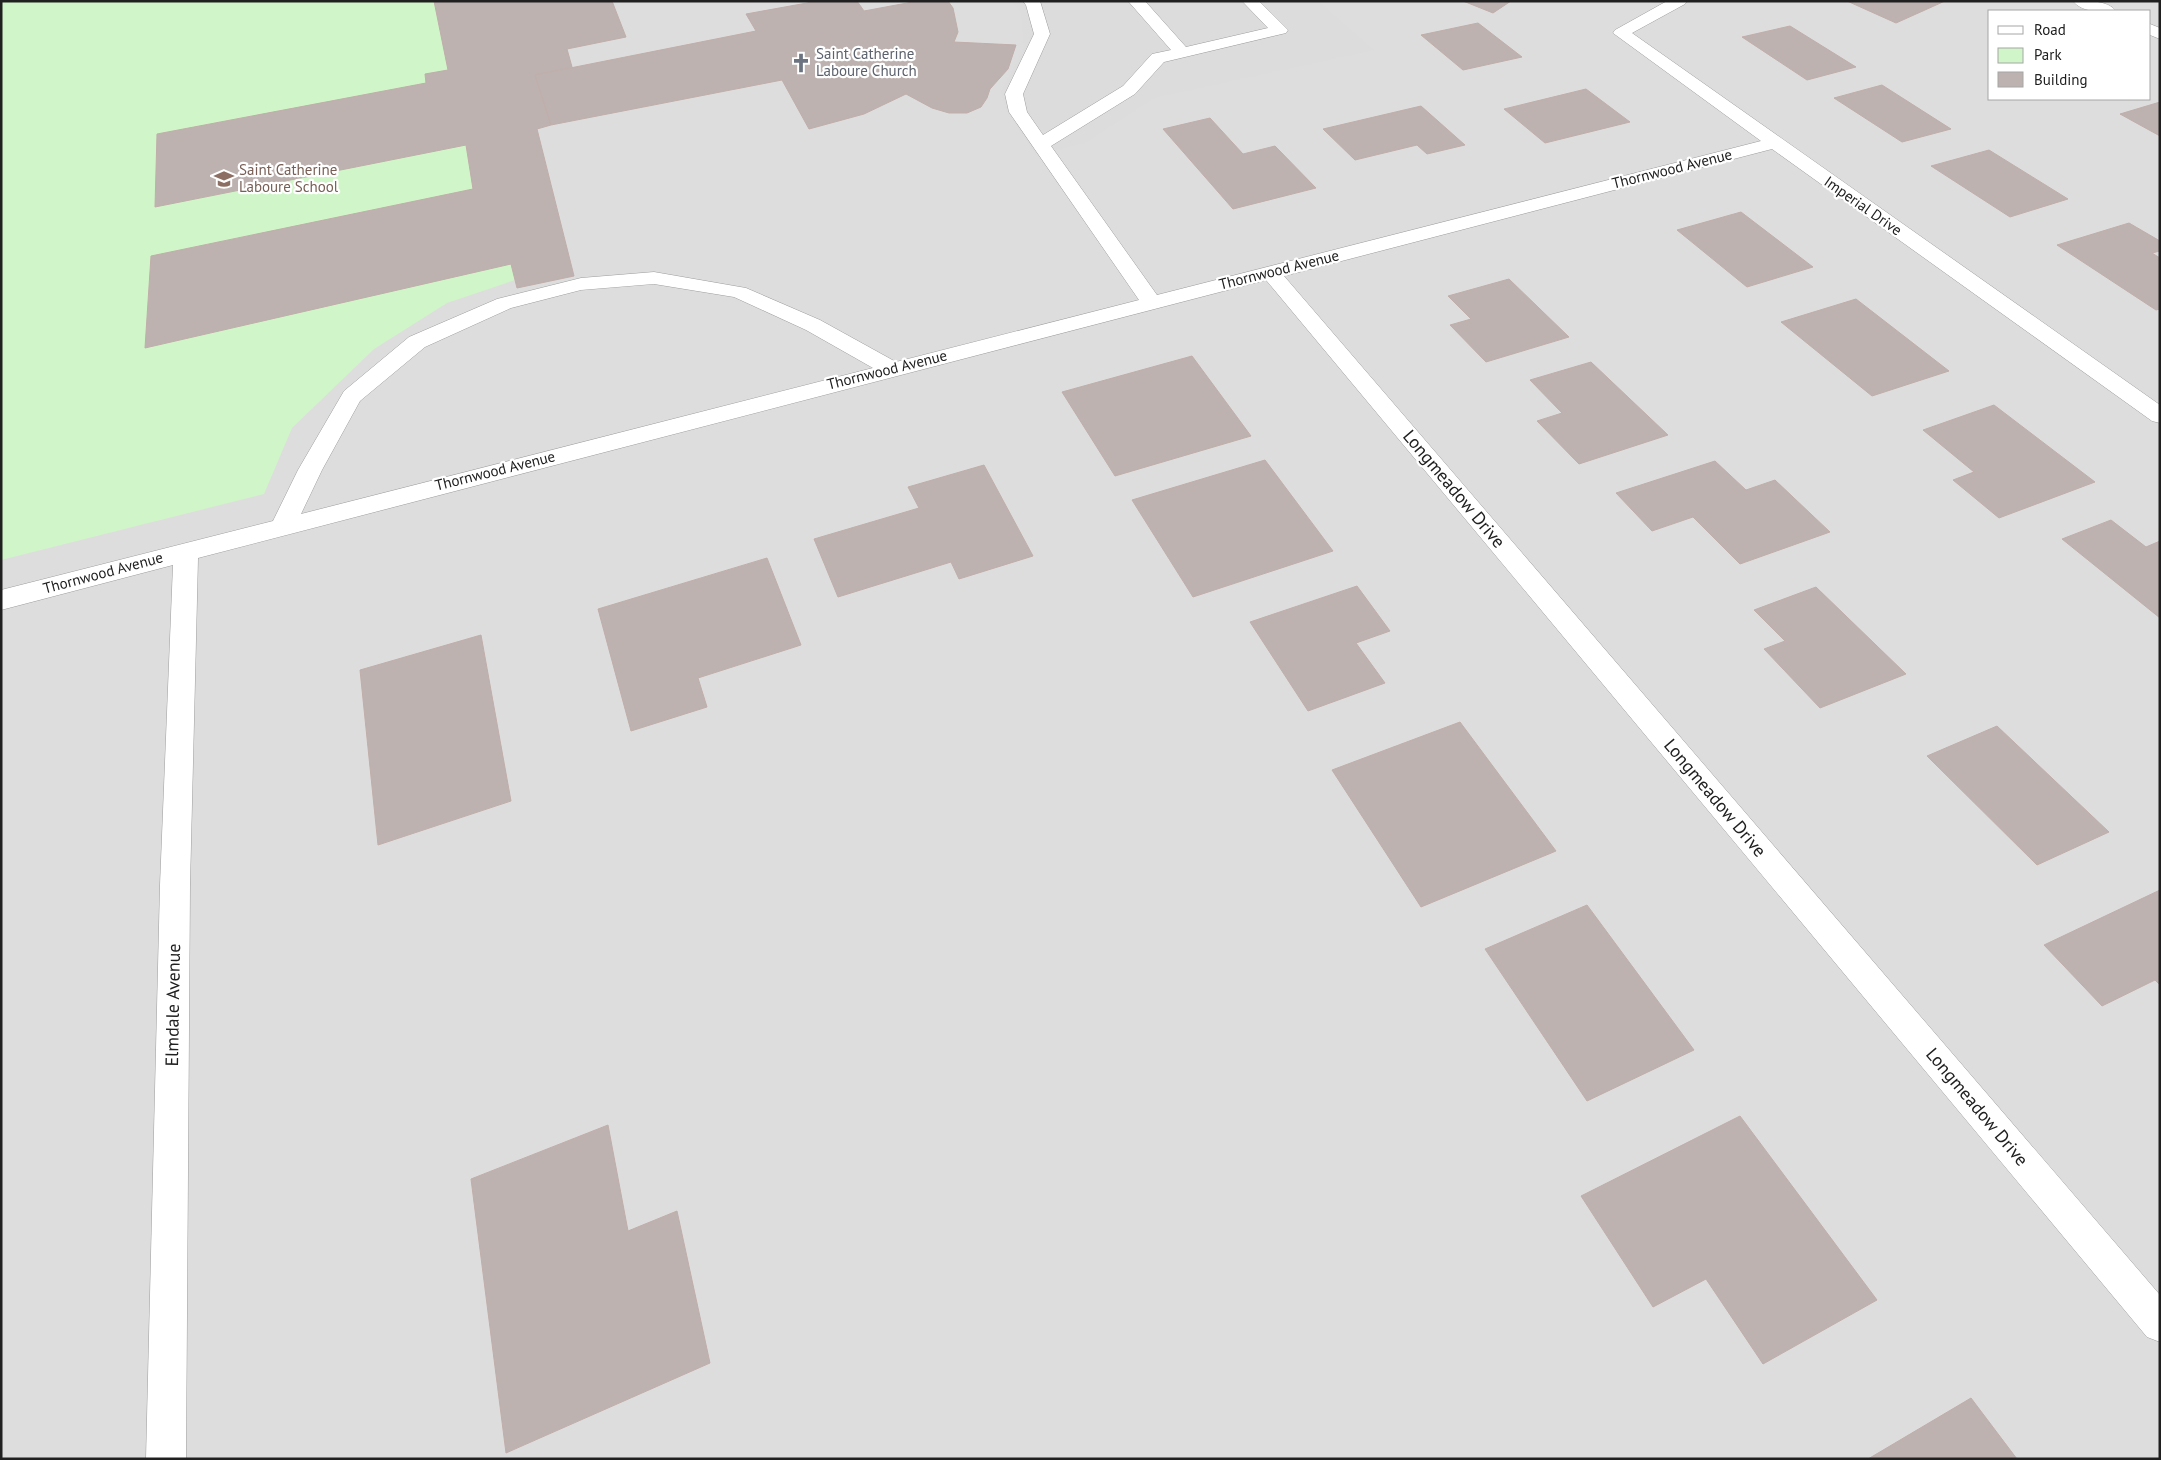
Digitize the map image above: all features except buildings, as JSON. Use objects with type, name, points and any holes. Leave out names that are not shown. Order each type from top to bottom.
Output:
[{"type":"street","points":[[1031,1],[1034,4],[1042,34],[1014,94],[1018,112],[1150,302]]},
{"type":"street","points":[[1136,1],[1182,52]]},
{"type":"street","points":[[1040,145],[1129,90],[1158,58],[1280,30],[1250,1]]},
{"type":"street","name":"Imperial Drive","points":[[1679,1],[1621,33],[1773,143],[2160,416]]},
{"type":"street","points":[[2082,1],[2105,10]]},
{"type":"street","name":"Thornwood Avenue","points":[[1,600],[1150,302],[1270,273],[1773,143]]},
{"type":"street","name":"Longmeadow Drive","points":[[1270,273],[2160,1324]]},
{"type":"street","points":[[283,526],[310,470],[352,396],[417,342],[504,303],[581,284],[654,278],[739,292],[813,325],[892,369]]},
{"type":"street","name":"Elmdale Avenue","points":[[166,1459],[174,895],[186,551]]},
{"type":"shaded area","points":[[1,1],[2160,1],[2160,1459],[1,1459]]},
{"type":"shaded area","points":[[1011,1],[1318,1],[1374,50],[1154,98],[1085,143],[1036,155],[1007,112],[1001,91],[1024,48],[1021,12]]},
{"type":"green space","points":[[1,1],[434,1],[448,70],[426,74],[426,83],[158,134],[155,207],[466,145],[473,189],[151,256],[145,348],[511,264],[515,280],[447,303],[374,349],[292,428],[264,494],[1,560]]},
{"type":"place","name":"Saint Catherine Laboure Church","points":[[801,63]]},
{"type":"place","name":"Saint Catherine Laboure School","points":[[224,179]]}]
